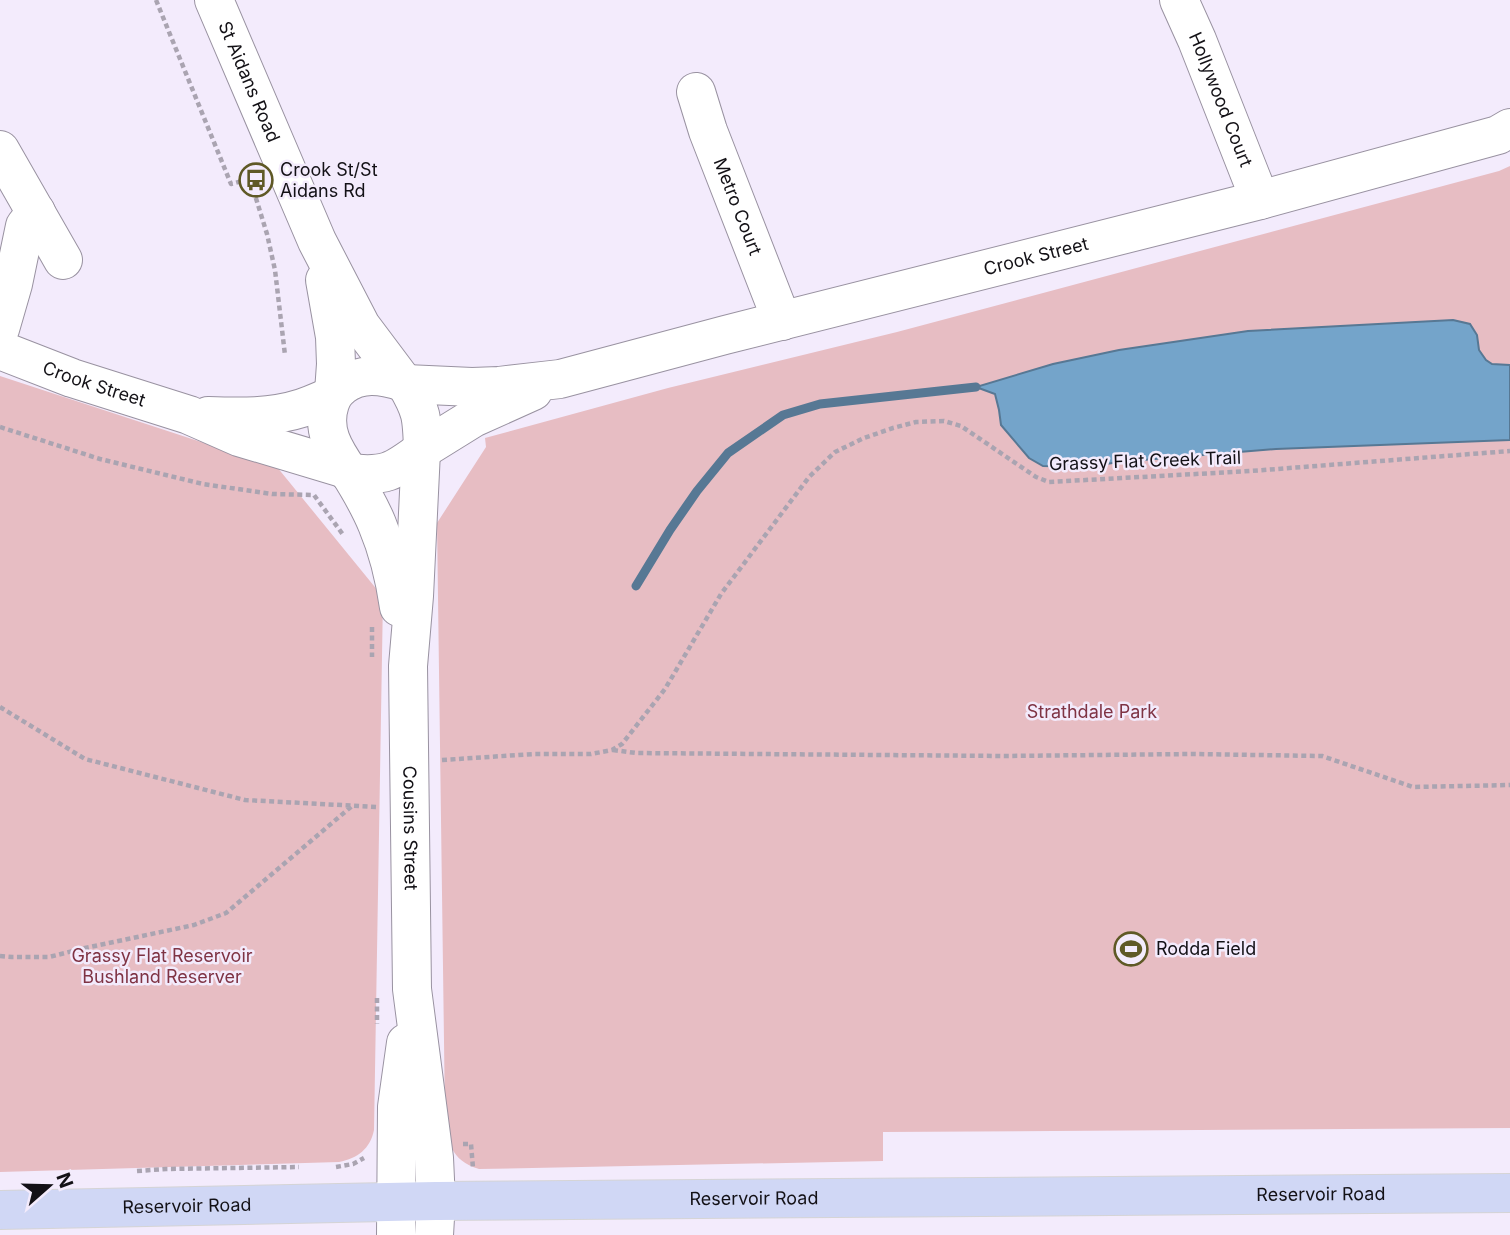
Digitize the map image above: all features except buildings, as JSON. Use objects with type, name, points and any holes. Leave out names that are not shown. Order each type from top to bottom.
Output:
[{"type":"main road","name":"Reservoir Road","points":[[0,1210],[396,1219],[1510,1193]]},
{"type":"street","name":"St Aidans Road","points":[[214,0],[317,241],[361,326],[405,383]]},
{"type":"street","name":"Hollywood Court","points":[[1179,0],[1202,51],[1260,200]]},
{"type":"street","name":"Metro Court","points":[[695,92],[782,321]]},
{"type":"street","name":"Crook Street","points":[[405,383],[472,387],[560,379],[1260,200],[1498,135],[1510,128]]},
{"type":"street","points":[[0,150],[63,260]]},
{"type":"street","points":[[0,329],[25,226],[36,212]]},
{"type":"street","name":"St Aidans Road","points":[[317,241],[335,337],[333,394]]},
{"type":"street","name":"Crook Street","points":[[0,350],[72,378],[189,415],[239,437],[348,471]]},
{"type":"street","points":[[372,375],[405,383],[419,407],[422,450],[397,469],[384,473],[370,475],[348,471],[329,438],[328,410],[333,394],[346,383],[372,375]]},
{"type":"street","name":"Crook Street","points":[[422,450],[473,418],[560,379]]},
{"type":"street","name":"Crook Street","points":[[189,415],[273,415],[301,409],[333,394]]},
{"type":"street","name":"Cousins Street","points":[[390,662],[414,596],[422,450]]},
{"type":"street","name":"Cousins Street","points":[[348,471],[376,523],[390,563],[398,601],[390,662],[410,763],[411,809],[395,992],[396,1219]]},
{"type":"street","name":"Cousins Street","points":[[395,992],[434,1158],[435,1218]]},
{"type":"path","points":[[156,0],[231,184],[250,179],[275,270],[285,355]]},
{"type":"path","name":"Grassy Flat Creek Trail","points":[[612,750],[622,744],[665,689],[721,594],[809,477],[835,452],[893,428],[916,422],[944,421],[961,426],[1036,477],[1049,482],[1251,471],[1510,451]]},
{"type":"path","points":[[0,427],[100,459],[203,484],[272,494],[314,495],[344,537]]},
{"type":"path","points":[[372,617],[390,662]]},
{"type":"path","points":[[0,707],[85,759],[245,800],[411,809]]},
{"type":"path","points":[[410,763],[459,758],[591,754],[612,750],[636,753],[1322,756],[1413,787],[1510,785]]},
{"type":"path","points":[[0,956],[49,957],[194,925],[226,913],[352,806]]},
{"type":"path","points":[[378,1036],[395,992]]},
{"type":"path","points":[[471,1144],[473,1168]]},
{"type":"path","points":[[328,1167],[353,1164],[370,1152]]},
{"type":"path","points":[[126,1172],[305,1167]]},
{"type":"green space","name":"Strathdale Park","points":[[1510,166],[1510,1128],[883,1132],[883,1161],[479,1169],[456,1155],[449,1142],[445,1115],[437,523],[486,447],[485,438],[668,388],[897,332]]},
{"type":"green space","name":"Grassy Flat Reservoir Bushland Reserver","points":[[0,376],[277,467],[383,597],[374,1130],[366,1147],[352,1158],[339,1162],[0,1172]]},
{"type":"water","points":[[1453,320],[1470,324],[1477,335],[1479,350],[1486,360],[1492,364],[1510,365],[1510,440],[1276,449],[1087,467],[1043,466],[1029,458],[1001,425],[995,394],[976,387],[1053,364],[1119,350],[1248,331]]},
{"type":"waterway","points":[[636,586],[670,530],[728,453],[783,415],[820,404],[976,387]]},
{"type":"place","name":"Crook St/St Aidans Rd","points":[[256,180]]},
{"type":"place","name":"Rodda Field","points":[[1131,949]]}]
